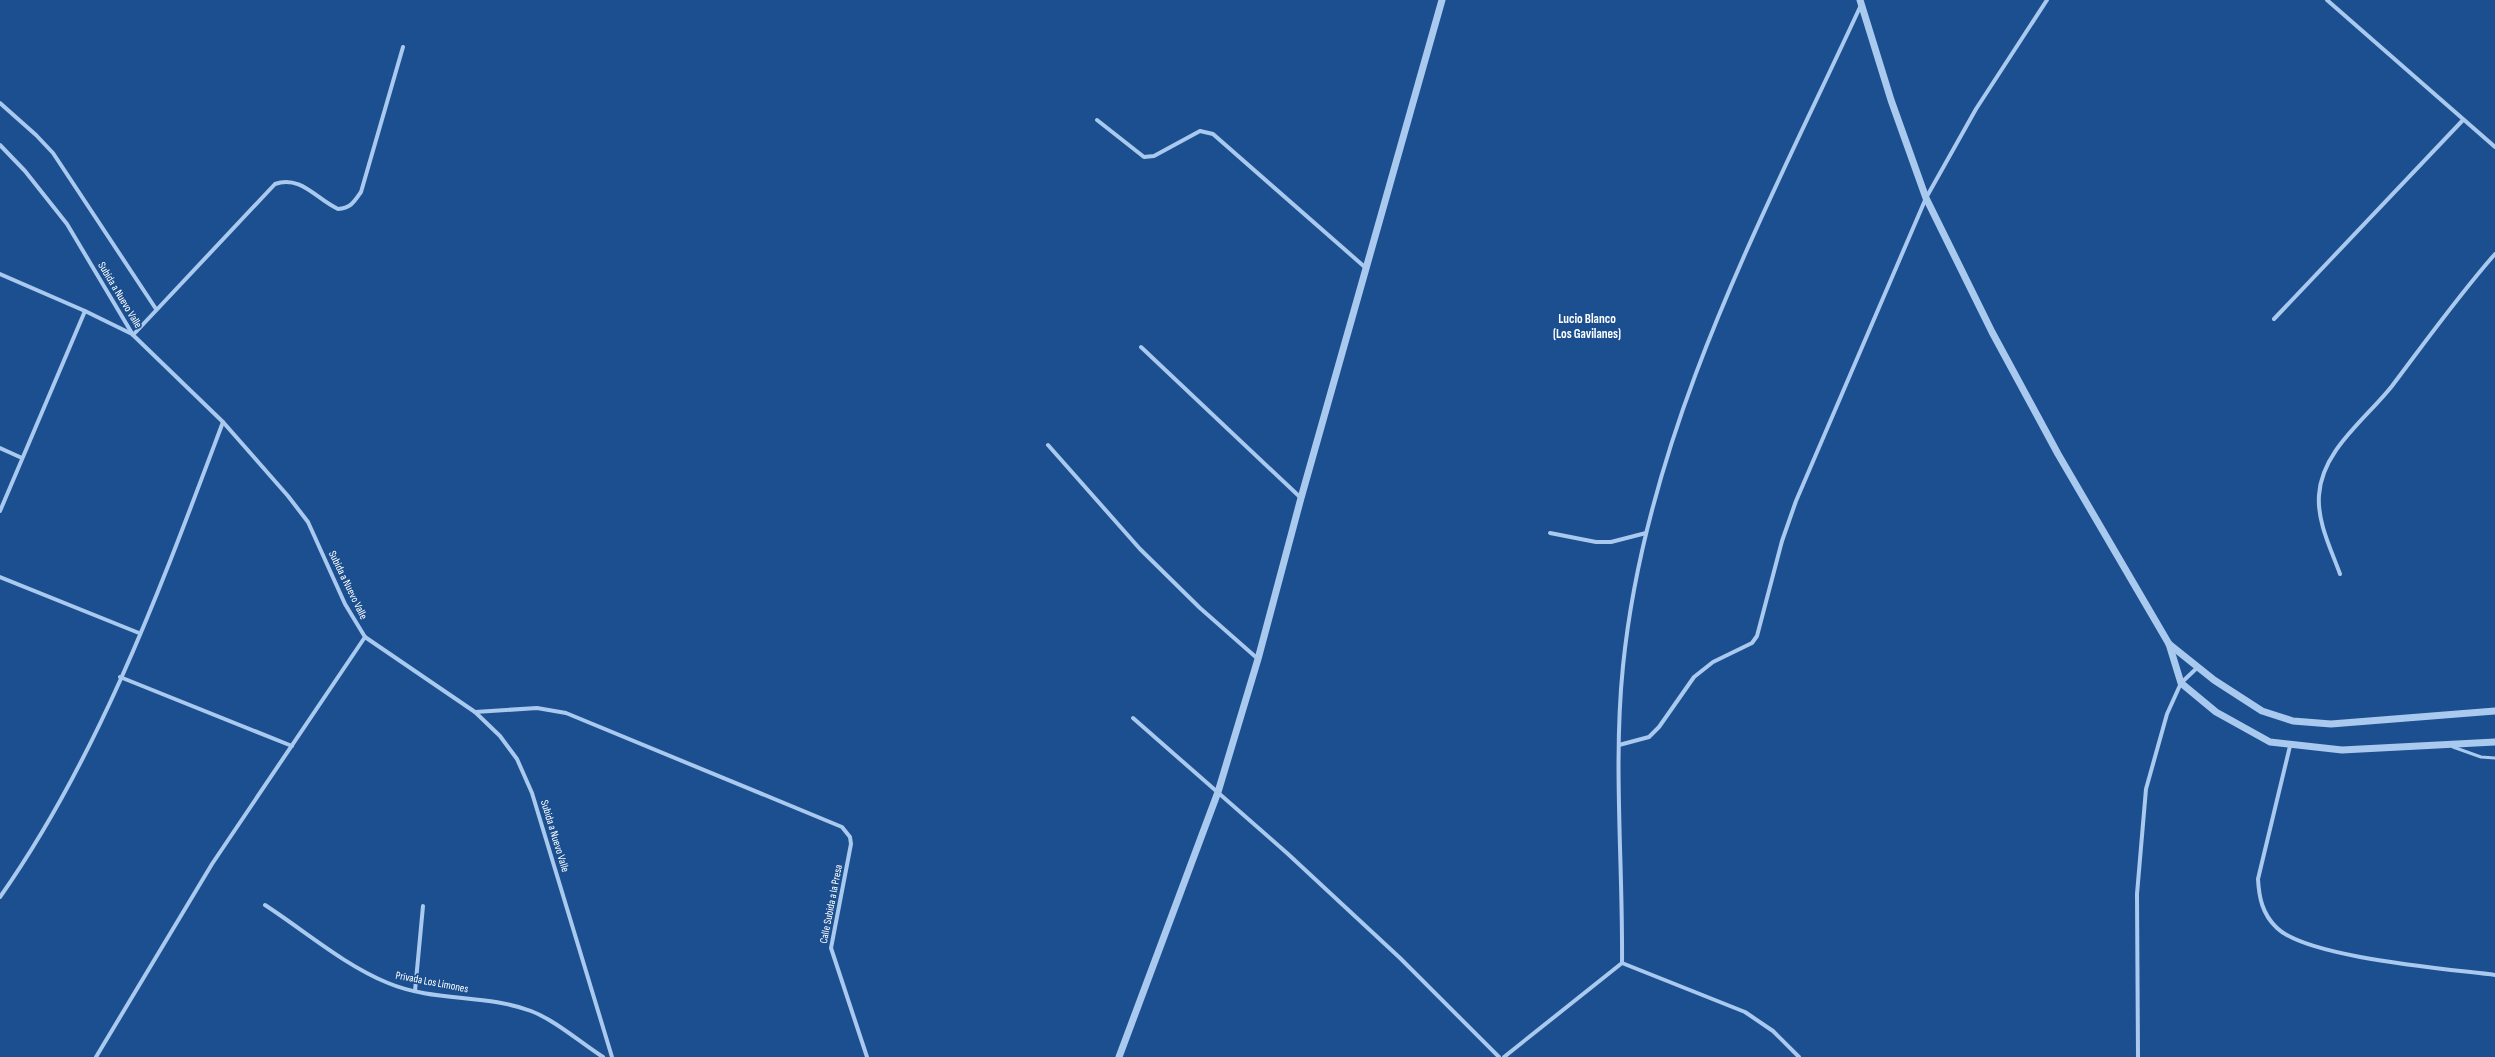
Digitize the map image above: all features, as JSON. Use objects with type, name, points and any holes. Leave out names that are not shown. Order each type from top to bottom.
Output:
[{"type":"street","points":[[1119,1057],[1218,792],[1258,659],[1301,498],[1368,269],[1442,0]]},
{"type":"street","points":[[1619,745],[1649,737],[1659,727],[1694,677],[1713,662],[1752,643],[1757,636],[1782,541],[1796,501],[1926,198],[1976,109],[2047,0]]},
{"type":"street","points":[[2327,0],[2495,147]]},
{"type":"street","points":[[1861,2],[1926,198],[1992,332],[2058,454],[2169,644],[2181,683],[2216,712],[2241,727],[2270,742],[2290,746],[2342,750],[2449,746],[2495,742]]},
{"type":"street","points":[[1622,963],[1619,745],[1623,666],[1634,591],[1646,533],[1669,445],[1704,349],[1861,2]]},
{"type":"street","points":[[0,274],[85,311],[133,334],[275,184],[286,180],[298,182],[338,209],[346,208],[353,203],[361,192],[403,47]]},
{"type":"street","points":[[0,104],[36,135],[52,153],[156,309]]},
{"type":"street","points":[[1097,120],[1144,157],[1154,156],[1200,131],[1213,134],[1368,269]]},
{"type":"street","points":[[2274,319],[2463,120]]},
{"type":"street","name":"Subida a Nuevo Valle","points":[[0,145],[25,171],[67,224],[133,334],[222,422],[288,496],[308,522],[345,604],[365,637],[475,712],[500,736],[517,759],[532,793],[612,1057]]},
{"type":"street","points":[[2340,574],[2320,518],[2319,495],[2323,472],[2336,450],[2391,387],[2458,296],[2495,254]]},
{"type":"street","points":[[0,511],[85,311]]},
{"type":"street","points":[[1141,347],[1301,498]]},
{"type":"street","points":[[0,897],[31,851],[76,771],[120,677],[174,551],[222,422]]},
{"type":"street","points":[[1048,445],[1140,549],[1200,608],[1258,659]]},
{"type":"street","points":[[0,448],[22,458]]},
{"type":"street","points":[[1550,533],[1596,542],[1611,542],[1646,533]]},
{"type":"street","points":[[0,577],[139,632]]},
{"type":"street","points":[[96,1057],[212,864],[365,637]]},
{"type":"street","points":[[2169,644],[2262,711],[2293,721],[2331,724],[2495,711]]},
{"type":"street","points":[[2138,1057],[2138,894],[2146,789],[2167,714],[2181,683],[2199,667]]},
{"type":"street","points":[[120,677],[292,746]]},
{"type":"street","name":"Calle Subida a la Presa","points":[[475,712],[537,708],[566,713],[842,827],[850,836],[852,844],[831,948],[867,1057]]},
{"type":"street","points":[[1133,718],[1288,854],[1400,958],[1499,1057]]},
{"type":"street","points":[[2290,746],[2258,878],[2259,900],[2277,929],[2298,940],[2336,952],[2386,961],[2495,975]]},
{"type":"street","name":"Privada Los Limones","points":[[265,905],[360,969],[389,983],[415,991],[498,1003],[532,1011],[603,1057]]},
{"type":"street","points":[[415,991],[423,906]]},
{"type":"street","points":[[1504,1057],[1622,963]]},
{"type":"street","points":[[1622,963],[1745,1012],[1773,1031],[1799,1057]]},
{"type":"lane","points":[[2449,746],[2481,757],[2495,758]]},
{"type":"district","name":"Lucio Blanco (Los Gavilanes)","points":[[1587,326]]}]
